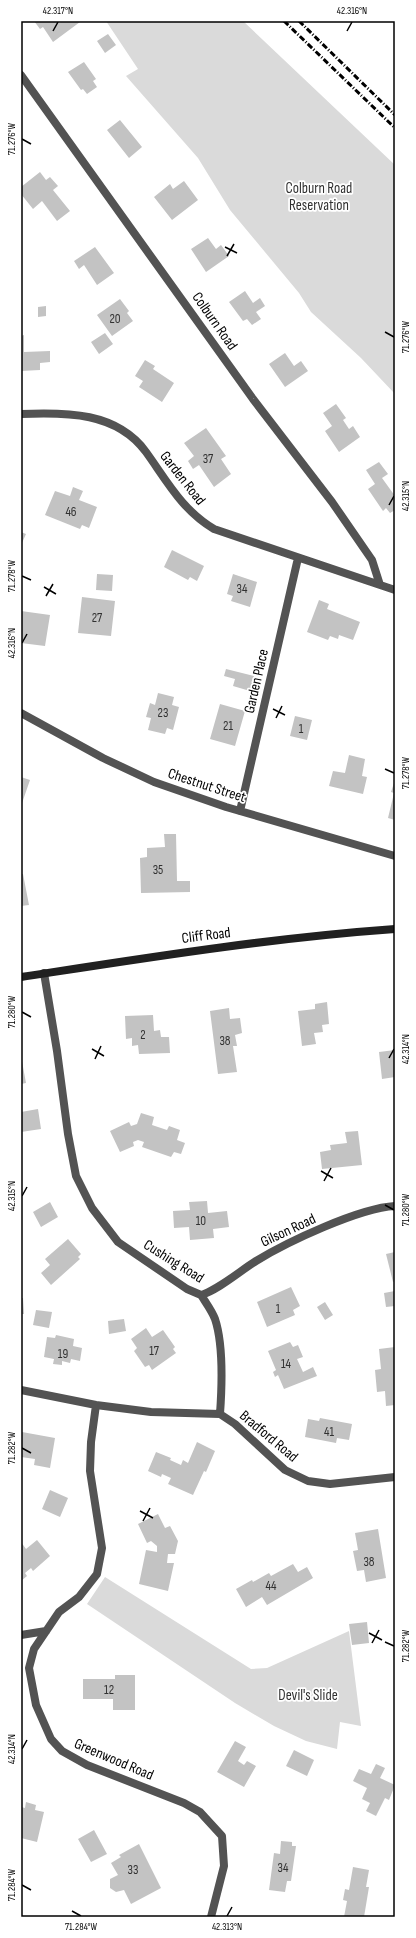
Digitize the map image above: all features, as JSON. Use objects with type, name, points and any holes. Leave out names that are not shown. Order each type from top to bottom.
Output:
[{"type":"street","name":"Colburn Road","points":[[21,75],[258,405],[332,502],[372,560],[380,586]]},
{"type":"street","name":"Garden Road","points":[[21,414],[73,414],[102,421],[119,428],[140,445],[174,494],[199,520],[222,533],[395,590]]},
{"type":"street","name":"Garden Place","points":[[240,811],[298,558]]},
{"type":"street","name":"Chestnut Street","points":[[21,713],[103,758],[143,777],[240,811],[395,856]]},
{"type":"street","name":"Cliff Road","points":[[21,977],[190,951],[395,928]]},
{"type":"street","name":"Cushing Road","points":[[44,973],[57,1051],[68,1134],[76,1176],[92,1208],[118,1242],[187,1289],[201,1295],[215,1320],[220,1349],[222,1378],[220,1414]]},
{"type":"street","name":"Gilson Road","points":[[201,1295],[212,1292],[232,1276],[272,1252],[363,1212],[395,1206]]},
{"type":"street","points":[[21,1390],[96,1405],[151,1412],[220,1414]]},
{"type":"street","name":"Greenwood Road","points":[[96,1405],[91,1442],[90,1472],[102,1548],[97,1574],[79,1597],[59,1612],[34,1649],[29,1668],[36,1705],[51,1739],[62,1751],[87,1764],[184,1803],[200,1812],[222,1836],[224,1866],[211,1917]]},
{"type":"street","name":"Bradford Road","points":[[220,1414],[236,1424],[285,1470],[308,1481],[330,1484],[395,1477]]},
{"type":"street","points":[[21,1635],[46,1631]]},
{"type":"green space","name":"Colburn Road Reservation","points":[[106,21],[243,21],[395,165],[395,394],[361,358],[311,312],[299,293],[230,210],[198,158],[126,76],[138,69]]},
{"type":"green space","name":"Devil's Slide","points":[[105,1577],[251,1669],[267,1668],[349,1631],[361,1726],[340,1722],[337,1749],[306,1741],[274,1726],[235,1703],[87,1604]]},
{"type":"building","points":[[34,21],[57,21],[59,23],[62,21],[80,22],[53,42],[43,27],[40,29]]},
{"type":"building","points":[[108,34],[116,45],[105,53],[97,41]]},
{"type":"building","points":[[84,62],[96,79],[93,81],[97,87],[87,94],[83,89],[81,90],[68,72]]},
{"type":"building","points":[[120,120],[142,147],[129,158],[107,130]]},
{"type":"building","points":[[40,172],[46,180],[50,177],[58,186],[53,190],[70,211],[57,221],[42,201],[33,209],[21,194],[21,187]]},
{"type":"building","points":[[184,181],[198,200],[172,220],[154,197],[170,184],[173,189]]},
{"type":"building","points":[[208,238],[216,249],[221,245],[229,256],[206,272],[191,249]]},
{"type":"building","points":[[95,247],[114,273],[97,285],[84,265],[79,269],[74,261]]},
{"type":"building","points":[[245,291],[253,303],[260,298],[265,306],[256,312],[261,319],[252,325],[247,319],[243,321],[229,302]]},
{"type":"building","points":[[120,299],[129,311],[127,313],[133,321],[112,336],[97,315]]},
{"type":"building","points":[[46,306],[46,316],[38,317],[38,307]]},
{"type":"building","points":[[105,333],[113,344],[99,354],[91,342]]},
{"type":"building","points":[[24,335],[24,352],[50,351],[50,362],[40,363],[40,370],[21,371],[21,336]]},
{"type":"building","points":[[285,353],[294,366],[301,361],[308,371],[285,387],[269,364]]},
{"type":"building","points":[[145,360],[155,366],[153,369],[174,383],[162,402],[139,387],[143,381],[135,376]]},
{"type":"building","points":[[336,404],[346,418],[343,420],[349,429],[353,426],[360,437],[339,452],[325,431],[332,426],[323,413]]},
{"type":"building","points":[[206,428],[226,456],[221,459],[231,474],[214,487],[199,465],[193,469],[188,461],[194,456],[184,443]]},
{"type":"building","points":[[379,462],[388,474],[382,478],[395,496],[395,510],[390,513],[386,508],[383,511],[368,489],[375,484],[366,470]]},
{"type":"building","points":[[73,487],[83,491],[79,500],[97,507],[89,528],[82,525],[80,529],[45,515],[55,491],[70,496]]},
{"type":"building","points":[[21,532],[26,534],[21,545]]},
{"type":"building","points":[[172,550],[204,566],[197,581],[190,577],[188,580],[164,567]]},
{"type":"building","points":[[97,574],[113,575],[112,591],[96,590]]},
{"type":"building","points":[[233,574],[257,582],[250,607],[231,601],[233,596],[227,594]]},
{"type":"building","points":[[82,597],[115,601],[111,636],[78,633]]},
{"type":"building","points":[[319,600],[329,604],[327,609],[360,622],[353,640],[339,635],[338,639],[330,636],[328,640],[307,632]]},
{"type":"building","points":[[21,611],[50,615],[45,646],[21,643]]},
{"type":"building","points":[[226,669],[254,676],[250,691],[233,686],[235,679],[224,676]]},
{"type":"building","points":[[158,693],[174,697],[172,705],[179,707],[173,730],[167,728],[165,734],[148,730],[151,718],[146,717],[150,703],[155,705]]},
{"type":"building","points":[[220,704],[245,711],[235,746],[210,739]]},
{"type":"building","points":[[295,716],[312,720],[307,740],[290,736]]},
{"type":"building","points":[[349,755],[365,759],[362,776],[367,777],[363,794],[329,786],[333,771],[345,773]]},
{"type":"building","points":[[21,777],[30,780],[21,806]]},
{"type":"building","points":[[395,780],[395,820],[388,818],[394,793],[391,792]]},
{"type":"building","points":[[164,834],[176,834],[177,881],[190,881],[190,892],[141,893],[140,858],[147,857],[147,848],[165,847]]},
{"type":"building","points":[[21,874],[23,874],[29,905],[21,906]]},
{"type":"building","points":[[327,1002],[329,1024],[322,1025],[323,1032],[314,1033],[316,1044],[302,1046],[298,1011],[315,1009],[315,1004]]},
{"type":"building","points":[[229,1008],[230,1019],[240,1018],[242,1033],[235,1035],[237,1046],[233,1046],[237,1072],[218,1074],[210,1011]]},
{"type":"building","points":[[153,1015],[154,1031],[160,1030],[161,1037],[169,1037],[170,1053],[139,1054],[138,1045],[132,1046],[132,1038],[126,1039],[125,1016]]},
{"type":"building","points":[[395,1050],[395,1077],[382,1079],[379,1052]]},
{"type":"building","points":[[21,1056],[26,1083],[21,1084]]},
{"type":"building","points":[[38,1109],[41,1129],[21,1132],[21,1112]]},
{"type":"building","points":[[141,1113],[154,1117],[152,1125],[167,1130],[169,1126],[180,1130],[177,1140],[185,1143],[181,1154],[174,1152],[171,1157],[142,1147],[144,1142],[138,1140],[133,1142],[134,1146],[120,1152],[110,1131],[129,1122],[131,1126],[137,1124]]},
{"type":"building","points":[[358,1131],[362,1165],[322,1169],[320,1152],[331,1150],[330,1145],[347,1143],[345,1132]]},
{"type":"building","points":[[207,1201],[208,1213],[227,1211],[229,1227],[213,1229],[214,1238],[190,1240],[189,1227],[174,1228],[173,1211],[190,1210],[189,1202]]},
{"type":"building","points":[[50,1202],[58,1217],[41,1227],[33,1212]]},
{"type":"building","points":[[68,1239],[81,1254],[78,1257],[80,1259],[51,1285],[41,1273],[50,1265],[45,1259]]},
{"type":"building","points":[[395,1252],[395,1281],[393,1282],[386,1254]]},
{"type":"building","points":[[291,1287],[300,1306],[293,1310],[295,1315],[267,1327],[257,1302]]},
{"type":"building","points":[[395,1291],[395,1306],[386,1307],[384,1293]]},
{"type":"building","points":[[21,1298],[23,1298],[24,1314],[21,1314]]},
{"type":"building","points":[[325,1302],[333,1315],[325,1320],[317,1307]]},
{"type":"building","points":[[36,1310],[52,1312],[49,1328],[33,1325]]},
{"type":"building","points":[[124,1319],[126,1331],[109,1334],[108,1321]]},
{"type":"building","points":[[146,1328],[152,1337],[163,1330],[175,1347],[173,1349],[176,1353],[152,1370],[149,1365],[145,1367],[134,1351],[137,1348],[131,1339]]},
{"type":"building","points":[[56,1335],[74,1339],[73,1346],[82,1348],[80,1361],[71,1359],[70,1363],[62,1361],[62,1365],[53,1364],[54,1359],[44,1357],[47,1337],[55,1338]]},
{"type":"building","points":[[290,1342],[293,1347],[298,1345],[303,1357],[297,1359],[303,1372],[313,1367],[317,1376],[284,1389],[278,1375],[275,1377],[273,1372],[276,1370],[268,1351]]},
{"type":"building","points":[[395,1347],[395,1405],[386,1406],[385,1391],[377,1392],[375,1370],[381,1369],[379,1349]]},
{"type":"building","points":[[320,1418],[352,1424],[349,1440],[337,1438],[336,1443],[305,1437],[308,1419],[319,1421]]},
{"type":"building","points":[[22,1432],[55,1438],[50,1468],[34,1465],[35,1459],[21,1457]]},
{"type":"building","points":[[197,1442],[215,1451],[206,1472],[204,1471],[193,1495],[168,1484],[171,1478],[162,1474],[161,1477],[148,1471],[156,1452],[171,1458],[170,1460],[181,1465],[183,1460],[188,1463]]},
{"type":"building","points":[[50,1490],[68,1498],[60,1517],[42,1509]]},
{"type":"building","points":[[158,1514],[165,1528],[170,1526],[178,1541],[175,1554],[168,1554],[167,1563],[174,1563],[168,1591],[139,1584],[146,1550],[157,1552],[157,1546],[151,1541],[147,1543],[138,1524]]},
{"type":"building","points":[[378,1529],[386,1578],[366,1582],[364,1570],[357,1571],[353,1551],[358,1550],[355,1533]]},
{"type":"building","points":[[37,1540],[50,1556],[33,1571],[31,1568],[25,1573],[27,1576],[21,1581],[21,1542],[26,1549]]},
{"type":"building","points":[[293,1564],[298,1572],[307,1567],[313,1578],[267,1605],[262,1597],[246,1607],[236,1589],[269,1573],[271,1576]]},
{"type":"building","points":[[367,1622],[369,1643],[352,1645],[349,1624]]},
{"type":"building","points":[[115,1675],[135,1675],[135,1710],[113,1710],[113,1699],[83,1699],[83,1679],[115,1679]]},
{"type":"building","points":[[235,1741],[246,1747],[238,1761],[244,1765],[247,1761],[256,1766],[244,1787],[217,1772]]},
{"type":"building","points":[[294,1750],[314,1760],[307,1776],[286,1766]]},
{"type":"building","points":[[376,1764],[385,1768],[380,1778],[395,1785],[389,1800],[385,1798],[376,1816],[366,1811],[370,1803],[362,1799],[367,1788],[353,1781],[359,1769],[371,1774]]},
{"type":"building","points":[[26,1802],[36,1805],[35,1810],[44,1812],[37,1842],[21,1838],[21,1807],[25,1808]]},
{"type":"building","points":[[94,1830],[107,1854],[91,1862],[78,1839]]},
{"type":"building","points":[[281,1841],[292,1842],[292,1846],[296,1846],[291,1881],[287,1881],[285,1892],[269,1890],[274,1853],[280,1854]]},
{"type":"building","points":[[139,1844],[161,1888],[131,1904],[124,1890],[116,1892],[110,1888],[110,1879],[118,1875],[111,1863],[121,1857],[119,1855]]},
{"type":"building","points":[[353,1867],[369,1870],[366,1887],[369,1887],[364,1917],[344,1917],[347,1901],[343,1900],[345,1889],[349,1890]]},
{"type":"railway","points":[[284,21],[395,128]]},
{"type":"railway","points":[[299,21],[395,115]]}]
